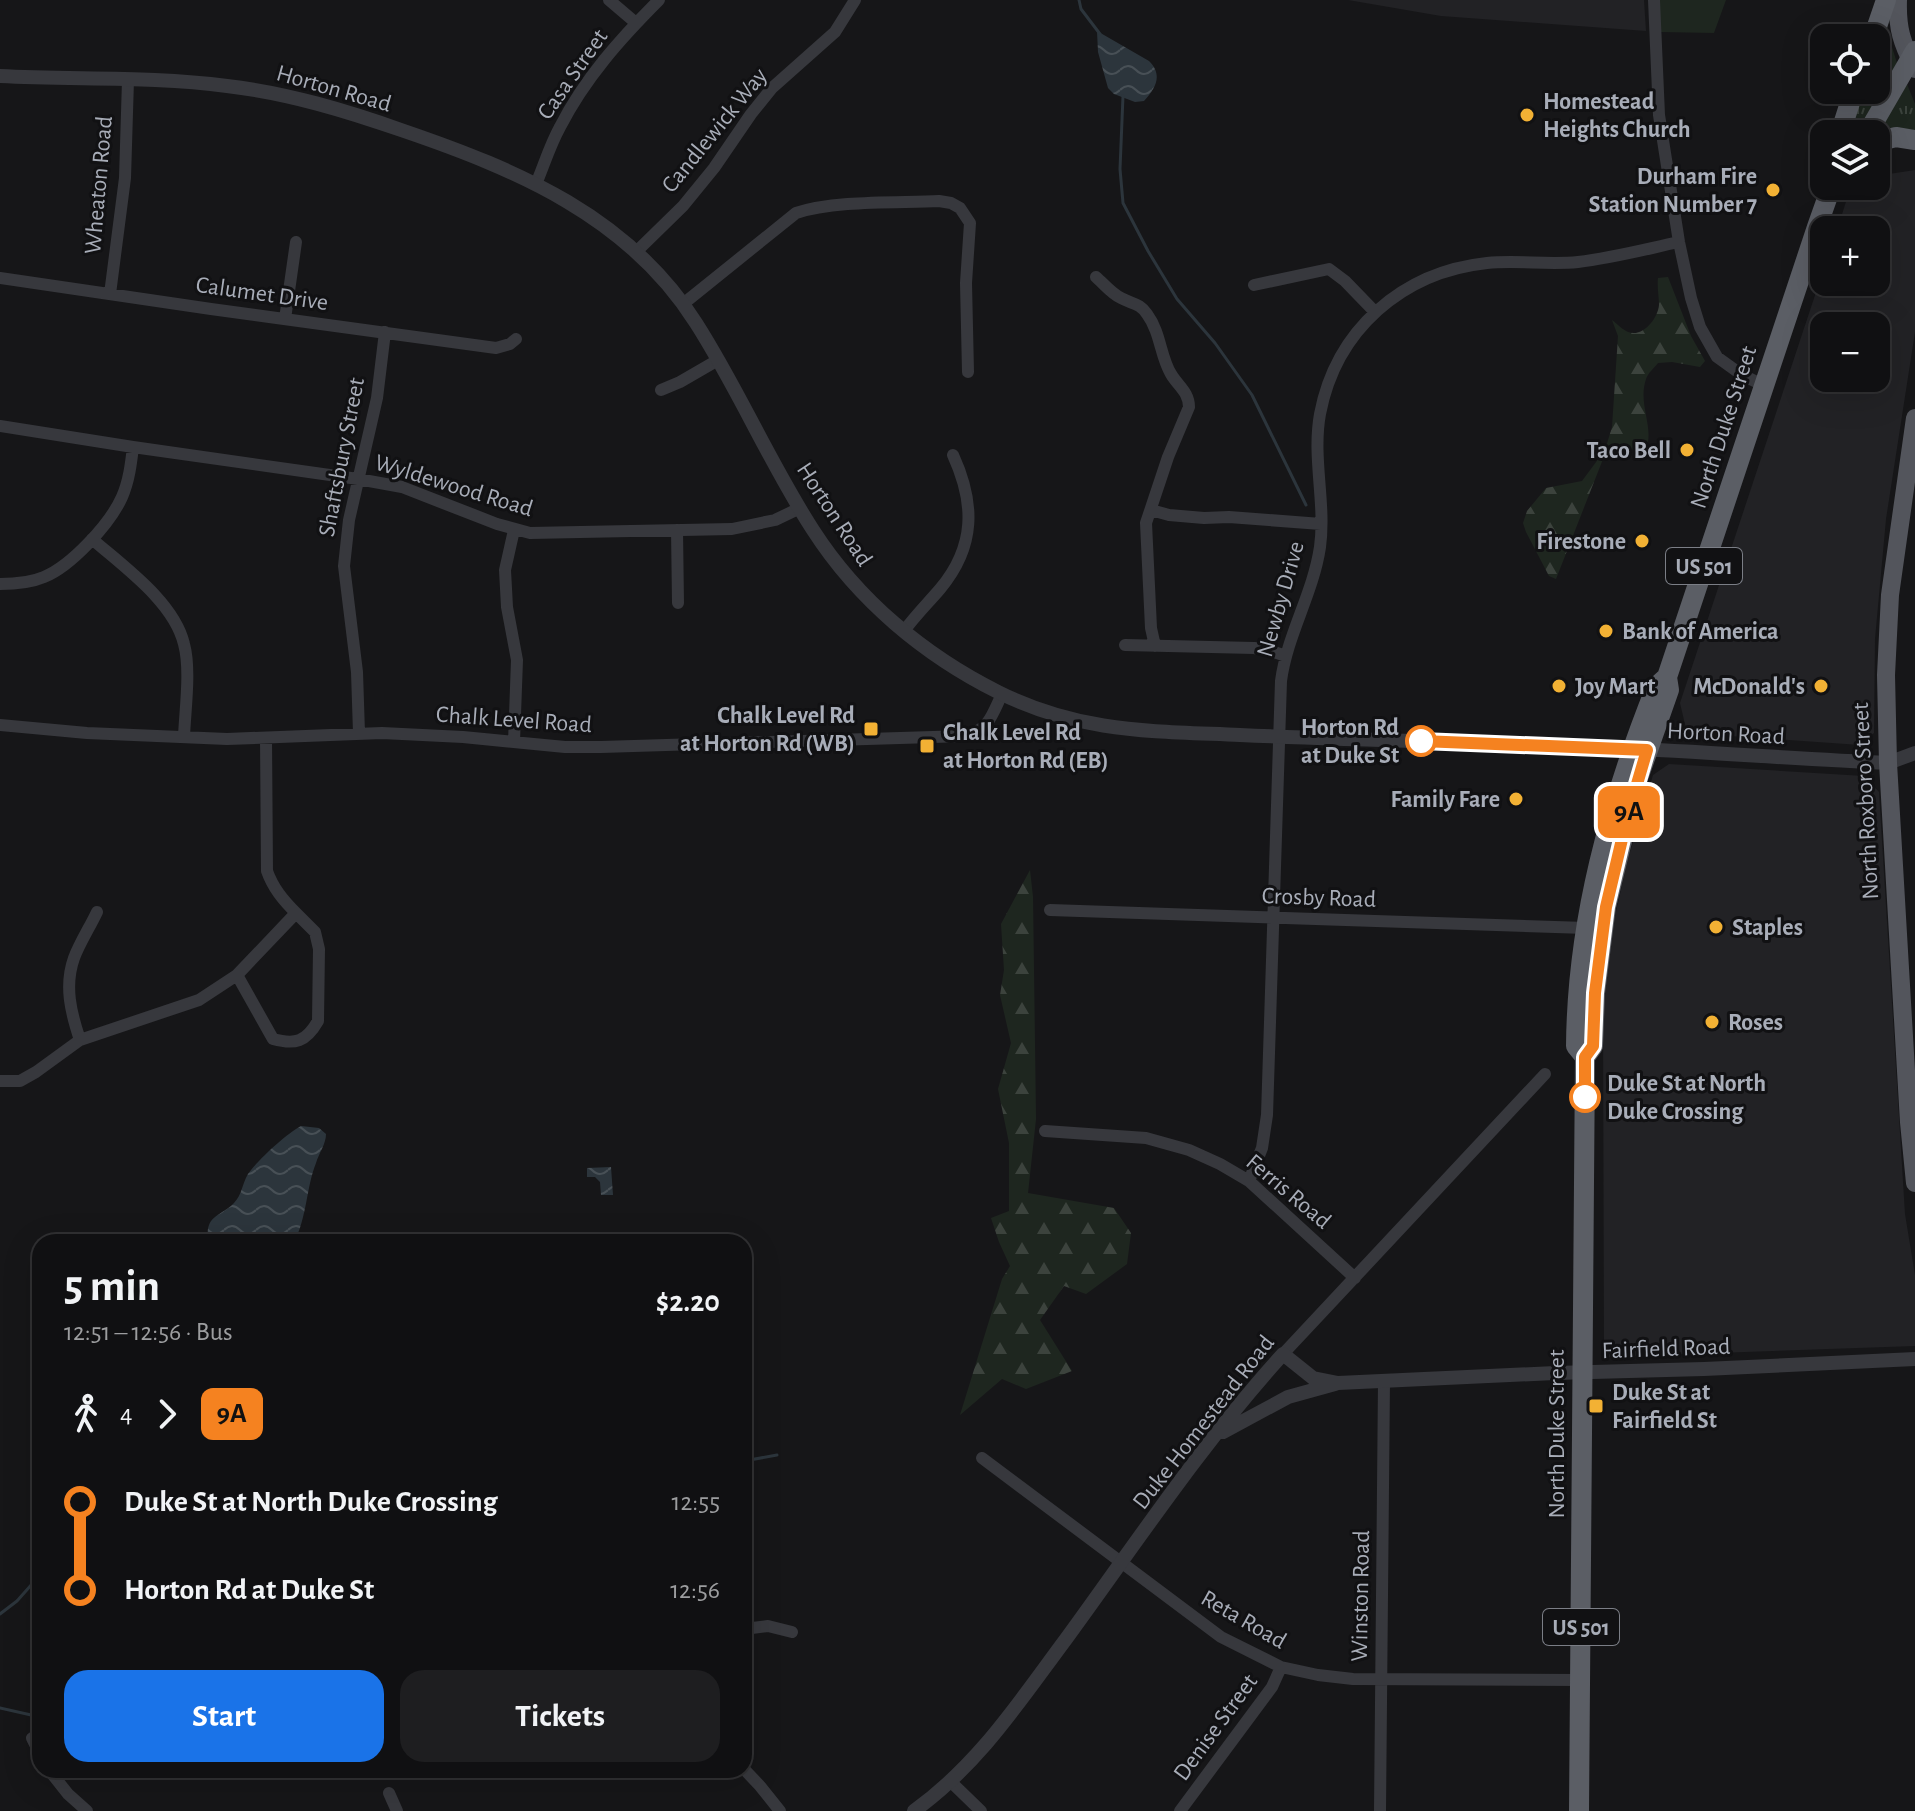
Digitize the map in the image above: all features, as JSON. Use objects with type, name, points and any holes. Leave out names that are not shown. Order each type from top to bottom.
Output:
[{"type":"highway","points":[[1878,24],[1886,0]]},
{"type":"highway","points":[[1876,120],[1913,60]]},
{"type":"highway","points":[[1890,138],[1915,140]]},
{"type":"highway","name":"North Duke Street","points":[[1579,1811],[1585,1057],[1593,1046],[1595,993],[1606,907],[1656,687],[1667,677],[1828,200]]},
{"type":"highway","name":"North Duke Street","points":[[1585,1057],[1576,1046],[1576,1021],[1586,928],[1595,878],[1621,780],[1640,749]]},
{"type":"main road","points":[[1898,0],[1898,28],[1903,46],[1913,60]]},
{"type":"main road","name":"North Roxboro Street","points":[[1915,418],[1890,595],[1886,675],[1888,763],[1915,1183]]},
{"type":"street","points":[[609,0],[636,23]]},
{"type":"street","name":"Casa Street","points":[[536,184],[552,142],[577,96],[599,66],[659,0]]},
{"type":"street","name":"Candlewick Way","points":[[637,251],[683,206],[772,88],[835,32],[855,0]]},
{"type":"street","points":[[1654,0],[1659,115],[1691,298],[1712,351],[1730,368],[1763,385]]},
{"type":"street","name":"Horton Road","points":[[0,76],[201,83],[266,91],[375,121],[439,143],[536,184],[596,219],[637,251],[683,304],[718,360],[800,508],[854,584],[904,631],[953,666],[1002,694],[1053,715],[1136,730],[1640,749],[1888,763]]},
{"type":"street","name":"Wheaton Road","points":[[110,294],[125,178],[128,80]]},
{"type":"street","points":[[683,304],[796,213],[842,205],[951,203],[960,208],[970,223],[966,283],[968,372]]},
{"type":"street","points":[[285,319],[296,242]]},
{"type":"street","name":"Newby Drive","points":[[1249,1181],[1260,1156],[1266,1130],[1281,681],[1286,656],[1316,569],[1321,524],[1320,416],[1324,396],[1343,352],[1375,312],[1403,290],[1459,267],[1489,263],[1580,261],[1679,242]]},
{"type":"street","points":[[1254,285],[1329,269],[1375,312]]},
{"type":"street","points":[[1096,277],[1117,297],[1139,305],[1147,313],[1156,328],[1170,373],[1189,401],[1145,529],[1151,628],[1155,646]]},
{"type":"street","name":"Calumet Drive","points":[[0,278],[496,348],[516,339]]},
{"type":"street","name":"Shaftsbury Street","points":[[359,733],[357,672],[344,566],[349,520],[377,398],[385,332]]},
{"type":"street","points":[[661,390],[718,360]]},
{"type":"street","name":"Wyldewood Road","points":[[0,426],[358,479],[417,492],[514,530],[539,534],[732,529],[759,525],[800,508]]},
{"type":"street","points":[[0,584],[26,583],[43,578],[63,566],[92,539],[120,501],[129,477],[133,447]]},
{"type":"street","points":[[904,631],[942,587],[965,545],[969,511],[967,495],[953,455]]},
{"type":"street","points":[[1151,510],[1204,518],[1321,524]]},
{"type":"street","points":[[514,530],[505,570],[507,607],[517,660],[514,742]]},
{"type":"street","points":[[677,530],[678,603]]},
{"type":"street","points":[[92,539],[163,603],[178,627],[186,654],[184,737]]},
{"type":"street","points":[[1125,645],[1254,648],[1286,656]]},
{"type":"street","name":"Chalk Level Road","points":[[0,725],[87,733],[227,739],[359,733],[450,736],[565,747],[965,736],[981,731],[1002,694]]},
{"type":"street","points":[[237,975],[273,1039],[296,1042],[313,1031],[318,1021],[319,949],[315,932],[282,899],[267,871],[266,738]]},
{"type":"street","points":[[1888,763],[1915,753]]},
{"type":"street","name":"Crosby Road","points":[[1050,910],[1586,928]]},
{"type":"street","points":[[80,1040],[70,1011],[69,987],[74,958],[97,912]]},
{"type":"street","points":[[0,1081],[20,1081],[80,1040],[199,1000],[237,975],[296,913]]},
{"type":"street","name":"Duke Homestead Road","points":[[914,1811],[970,1763],[1019,1703],[1261,1378],[1545,1074]]},
{"type":"street","name":"Ferris Road","points":[[1045,1131],[1146,1138],[1189,1150],[1220,1164],[1249,1181],[1355,1278]]},
{"type":"street","name":"Fairfield Road","points":[[1283,1354],[1313,1378],[1338,1383],[1915,1359]]},
{"type":"street","name":"Winston Road","points":[[1380,1811],[1384,1381]]},
{"type":"street","points":[[1215,1436],[1288,1397],[1338,1383]]},
{"type":"street","name":"Reta Road","points":[[982,1458],[1221,1637],[1281,1667],[1353,1679],[1581,1680]]},
{"type":"street","points":[[752,1628],[768,1626],[792,1632]]},
{"type":"street","name":"Denise Street","points":[[1180,1811],[1272,1687],[1281,1667]]},
{"type":"street","points":[[55,1778],[87,1811]]},
{"type":"street","points":[[752,1778],[780,1811]]},
{"type":"street","points":[[951,1782],[981,1811]]},
{"type":"street","points":[[389,1793],[397,1811]]},
{"type":"shaded area","points":[[1348,0],[1644,0],[1646,31],[1441,16]]},
{"type":"shaded area","points":[[1915,170],[1915,332],[1886,519],[1875,639],[1874,733],[1860,745],[1687,733],[1680,703],[1815,296],[1890,296],[1890,216],[1841,216],[1847,200],[1890,200],[1890,174]]},
{"type":"shaded area","points":[[1669,764],[1864,776],[1879,792],[1905,1214],[1915,1275],[1915,1346],[1604,1357],[1603,1009],[1615,916],[1628,859],[1653,775]]},
{"type":"green space","points":[[1658,0],[1726,0],[1714,33],[1659,32]]},
{"type":"green space","points":[[1890,39],[1891,44],[1897,63],[1890,76]]},
{"type":"green space","points":[[1907,84],[1915,104],[1915,133],[1890,132],[1890,120],[1886,120]]},
{"type":"green space","points":[[1858,104],[1875,104],[1866,120],[1852,120]]},
{"type":"green space","points":[[1668,277],[1691,336],[1705,361],[1700,367],[1658,363],[1648,375],[1644,389],[1649,434],[1645,451],[1627,449],[1616,457],[1603,459],[1556,579],[1549,576],[1526,532],[1523,523],[1527,511],[1546,488],[1582,481],[1605,450],[1612,427],[1618,336],[1612,320],[1628,332],[1644,330],[1658,310],[1658,278]]},
{"type":"green space","points":[[1030,870],[1036,1119],[1028,1193],[1114,1208],[1131,1233],[1127,1264],[1086,1294],[1064,1286],[1040,1320],[1072,1371],[1026,1389],[1002,1379],[960,1415],[1002,1279],[1010,1266],[991,1218],[1009,1211],[1009,1143],[998,1089],[1011,1043],[1000,995],[1004,970],[1001,924]]},
{"type":"water","points":[[1097,31],[1153,66],[1156,81],[1144,101],[1135,102],[1114,94],[1108,88],[1098,52]]},
{"type":"water","points":[[301,1126],[319,1128],[326,1134],[297,1234],[208,1234],[211,1221],[237,1200],[253,1168],[280,1141]]},
{"type":"water","points":[[611,1167],[613,1195],[601,1195],[600,1182],[595,1177],[587,1177],[587,1168]]},
{"type":"waterway","points":[[1079,0],[1081,9],[1100,34]]},
{"type":"waterway","points":[[1123,96],[1120,169],[1123,203],[1177,299],[1215,343],[1252,395],[1306,505]]},
{"type":"waterway","points":[[752,1460],[777,1455]]},
{"type":"waterway","points":[[0,1614],[32,1584]]},
{"type":"waterway","points":[[0,1708],[32,1715]]},
{"type":"bus line","name":"9A","points":[[1421,741],[1647,750],[1606,907],[1595,993],[1593,1046],[1585,1057],[1585,1097]]},
{"type":"place","name":"Homestead Heights Church","points":[[1527,115]]},
{"type":"place","name":"Durham Fire Station Number 7","points":[[1773,190]]},
{"type":"place","name":"Taco Bell","points":[[1687,450]]},
{"type":"place","name":"Firestone","points":[[1642,541]]},
{"type":"place","name":"Bank of America","points":[[1606,631]]},
{"type":"place","name":"Joy Mart","points":[[1559,686]]},
{"type":"place","name":"McDonald's","points":[[1821,686]]},
{"type":"place","name":"Chalk Level Rd at Horton Rd (WB)","points":[[871,729]]},
{"type":"place","name":"Horton Rd at Duke St","points":[[1421,741]]},
{"type":"place","name":"Chalk Level Rd at Horton Rd (EB)","points":[[927,746]]},
{"type":"place","name":"Family Fare","points":[[1516,799]]},
{"type":"place","name":"Staples","points":[[1716,927]]},
{"type":"place","name":"Roses","points":[[1712,1022]]},
{"type":"place","name":"Duke St at North Duke Crossing","points":[[1585,1097]]},
{"type":"place","name":"Duke St at Fairfield St","points":[[1596,1406]]}]
